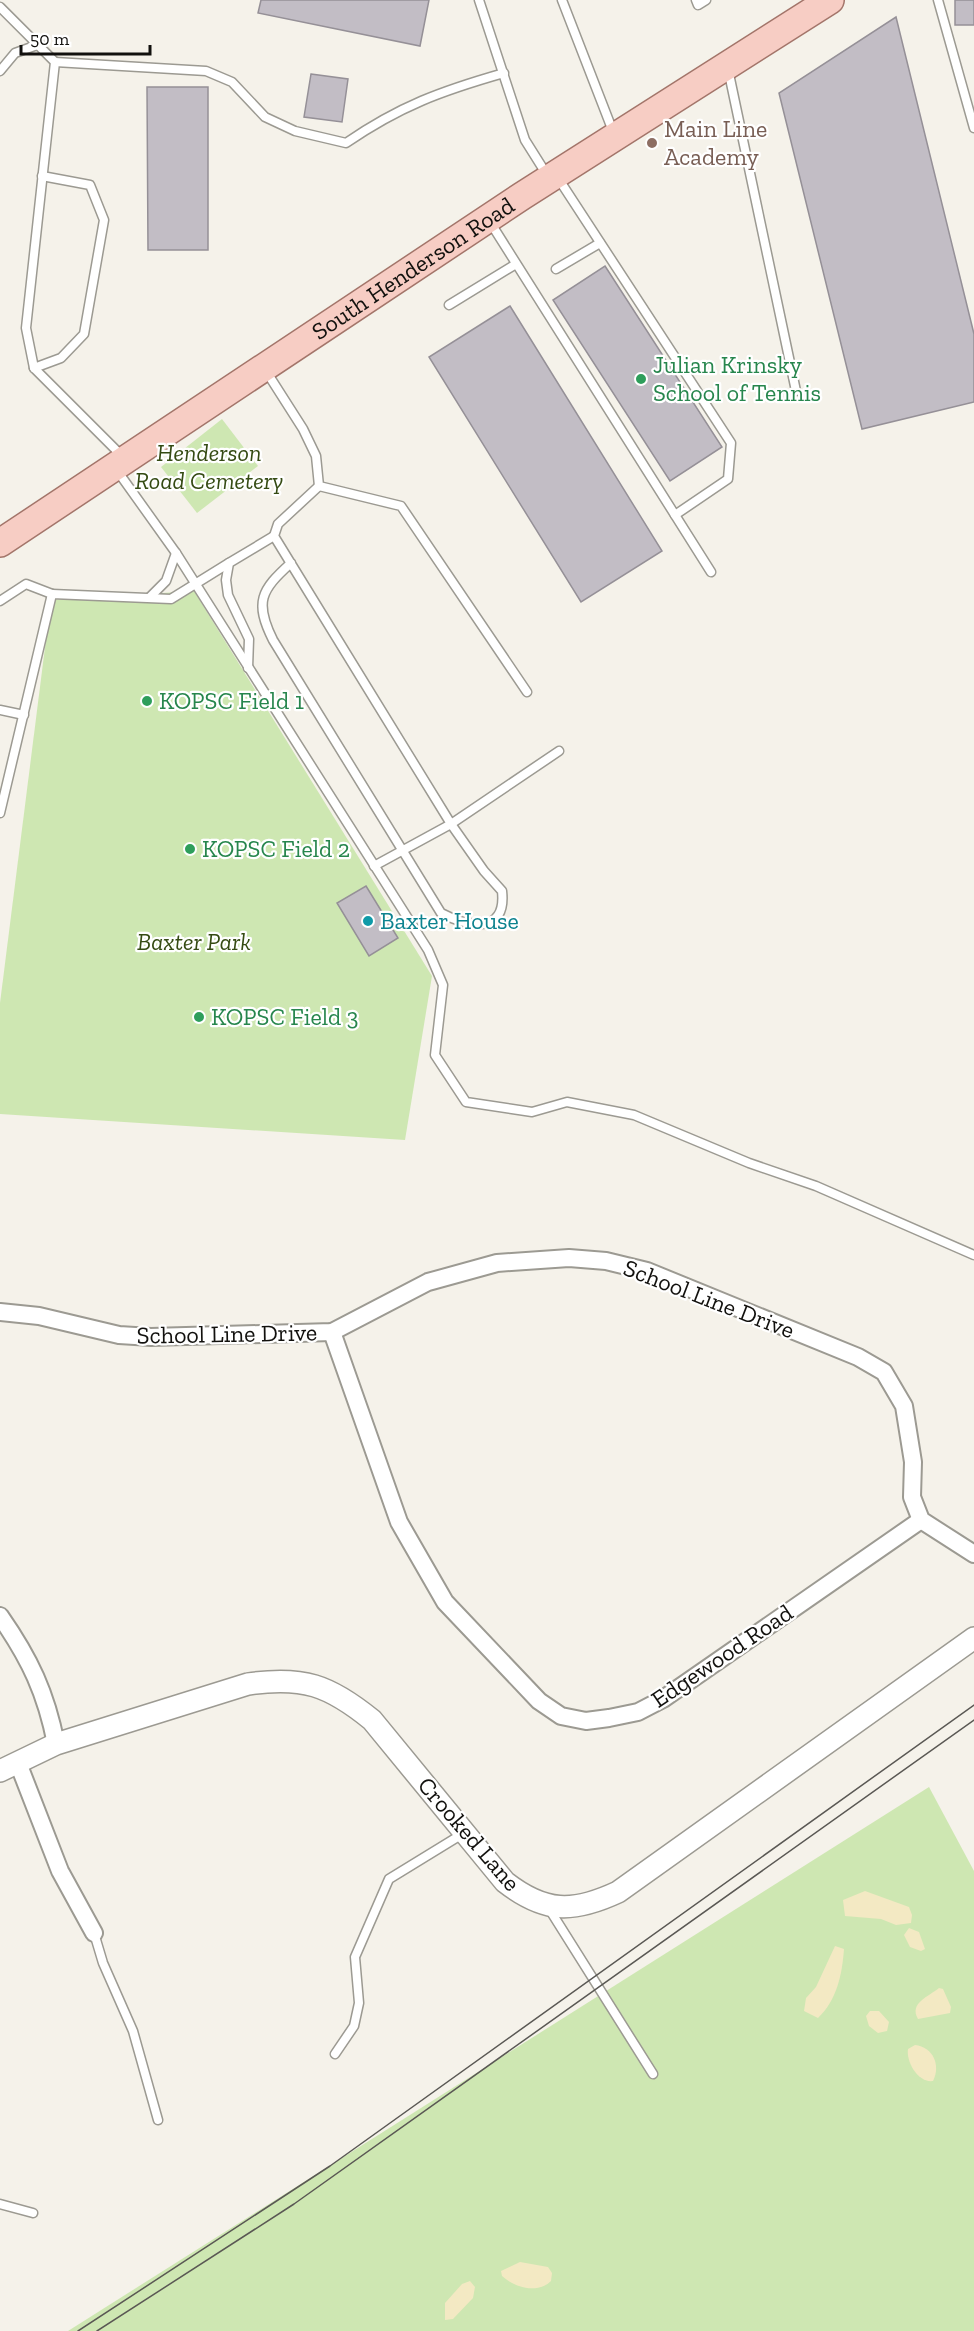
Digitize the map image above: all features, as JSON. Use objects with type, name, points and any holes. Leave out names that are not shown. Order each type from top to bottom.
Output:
[{"type":"main road","name":"South Henderson Road","points":[[0,543],[488,219],[727,66],[815,6]]},
{"type":"street","name":"School Line Drive","points":[[0,1312],[39,1316],[119,1335],[151,1337],[332,1332],[428,1282],[497,1263],[569,1258],[606,1261],[647,1271],[858,1357],[884,1372],[898,1392],[904,1406],[913,1462],[912,1497],[921,1520]]},
{"type":"street","name":"Edgewood Road","points":[[332,1332],[399,1522],[445,1602],[539,1701],[561,1716],[586,1721],[609,1718],[638,1712],[663,1699],[921,1520]]},
{"type":"street","points":[[921,1520],[974,1554]]},
{"type":"street","points":[[0,1616],[34,1670],[48,1705],[56,1744]]},
{"type":"street","name":"Crooked Lane","points":[[9,1767],[56,1744],[248,1684],[277,1680],[304,1682],[328,1689],[349,1701],[372,1720],[505,1882],[524,1897],[548,1906],[571,1907],[596,1902],[618,1892],[974,1638]]},
{"type":"street","points":[[9,1767],[60,1871],[94,1933]]},
{"type":"lane","points":[[479,0],[525,140],[600,243],[731,443],[728,479],[675,515]]},
{"type":"lane","points":[[562,0],[615,137]]},
{"type":"lane","points":[[696,0],[698,5],[706,0]]},
{"type":"lane","points":[[938,0],[974,128]]},
{"type":"lane","points":[[0,7],[40,44],[55,62],[26,328],[34,368],[120,463],[428,950],[443,986],[435,1055],[466,1102],[532,1112],[567,1102],[634,1115],[749,1163],[816,1186],[974,1255]]},
{"type":"lane","points":[[0,71],[15,53],[40,44]]},
{"type":"lane","points":[[55,62],[206,71],[232,82],[265,117],[295,131],[346,143],[382,118],[438,93],[504,73]]},
{"type":"lane","points":[[727,66],[796,391]]},
{"type":"lane","points":[[34,368],[61,358],[84,334],[104,220],[90,185],[42,176]]},
{"type":"lane","points":[[488,219],[711,572]]},
{"type":"lane","points":[[556,269],[600,243]]},
{"type":"lane","points":[[449,305],[516,264]]},
{"type":"lane","points":[[264,368],[303,429],[316,456],[318,486]]},
{"type":"lane","points":[[0,601],[26,584],[52,594],[171,599],[274,536],[278,524],[318,486]]},
{"type":"lane","points":[[318,486],[401,506],[527,692]]},
{"type":"lane","points":[[274,536],[291,563],[451,824],[484,871],[502,891],[503,907],[497,919],[490,923],[465,922],[441,913],[263,620],[264,592],[269,583],[291,563]]},
{"type":"lane","points":[[150,597],[166,581],[176,553]]},
{"type":"lane","points":[[229,563],[226,580],[228,595],[249,639],[249,668]]},
{"type":"lane","points":[[0,813],[52,594]]},
{"type":"lane","points":[[0,710],[24,715]]},
{"type":"lane","points":[[374,866],[451,824],[560,752]]},
{"type":"lane","points":[[335,2054],[354,2026],[359,2003],[355,1957],[389,1879],[465,1833]]},
{"type":"lane","points":[[548,1906],[653,2074]]},
{"type":"lane","points":[[94,1933],[103,1963],[133,2031],[158,2120]]},
{"type":"lane","points":[[0,2204],[33,2213]]},
{"type":"green space","name":"Henderson Road Cemetery","points":[[222,419],[258,466],[197,513],[161,467]]},
{"type":"green space","name":"Baxter Park","points":[[194,591],[432,976],[405,1140],[0,1114],[0,1003],[51,600]]},
{"type":"green space","points":[[929,1787],[974,1871],[974,2331],[68,2331]]},
{"type":"sand","points":[[865,1891],[909,1907],[912,1915],[911,1923],[896,1925],[881,1919],[845,1916],[843,1900]]},
{"type":"sand","points":[[909,1928],[919,1932],[925,1949],[921,1951],[910,1947],[904,1935]]},
{"type":"sand","points":[[835,1946],[844,1949],[840,1978],[830,2003],[818,2018],[804,2011],[806,1998],[816,1987]]},
{"type":"sand","points":[[939,1988],[943,1989],[951,2007],[950,2013],[918,2019],[916,2009],[918,2005]]},
{"type":"sand","points":[[870,2011],[879,2011],[889,2022],[887,2031],[878,2033],[869,2026],[866,2016]]},
{"type":"sand","points":[[915,2045],[927,2049],[934,2058],[936,2069],[933,2081],[922,2079],[911,2065],[908,2049]]},
{"type":"sand","points":[[520,2262],[548,2267],[552,2273],[551,2281],[540,2287],[526,2288],[513,2284],[502,2276],[501,2271]]},
{"type":"sand","points":[[470,2281],[475,2287],[473,2298],[453,2319],[445,2320],[445,2303],[462,2284]]},
{"type":"building","points":[[261,0],[429,0],[420,46],[258,13]]},
{"type":"building","points":[[955,0],[974,0],[974,25],[955,25]]},
{"type":"building","points":[[896,17],[974,334],[974,402],[862,429],[779,93]]},
{"type":"building","points":[[311,74],[348,79],[342,122],[304,117]]},
{"type":"building","points":[[147,87],[208,87],[208,250],[148,250]]},
{"type":"building","points":[[605,266],[722,447],[670,481],[553,300]]},
{"type":"building","points":[[510,306],[662,551],[581,602],[429,357]]},
{"type":"building","name":"Baxter House","points":[[366,886],[398,938],[369,956],[337,903]]},
{"type":"tram line","points":[[78,2331],[330,2166],[974,1705]]},
{"type":"tram line","points":[[97,2331],[294,2204],[974,1720]]},
{"type":"place","name":"Main Line Academy","points":[[652,143]]},
{"type":"place","name":"Julian Krinsky School of Tennis","points":[[641,379]]},
{"type":"place","name":"KOPSC Field 1","points":[[147,701]]},
{"type":"place","name":"KOPSC Field 2","points":[[190,849]]},
{"type":"place","name":"Baxter House","points":[[368,921]]},
{"type":"place","name":"KOPSC Field 3","points":[[199,1017]]}]
